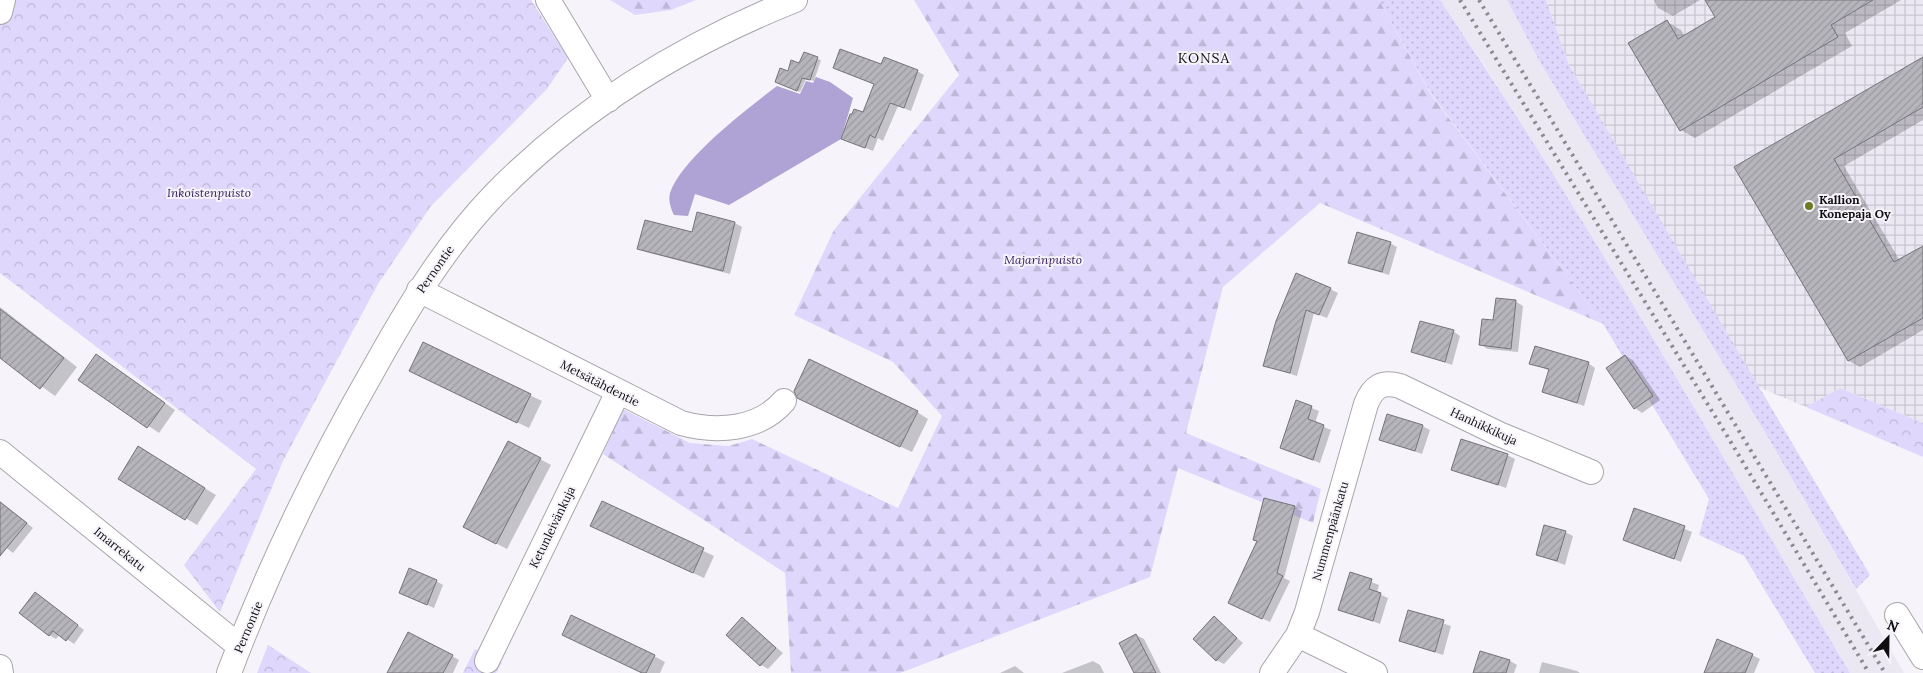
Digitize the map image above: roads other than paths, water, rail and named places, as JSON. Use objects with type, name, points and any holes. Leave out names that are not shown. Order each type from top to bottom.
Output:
[{"type":"street","points":[[0,12],[3,0]]},
{"type":"street","points":[[548,0],[608,100]]},
{"type":"street","name":"Pernontie","points":[[229,673],[296,515],[331,446],[419,290],[449,248],[493,196],[532,159],[608,100],[667,61],[706,40],[795,0]]},
{"type":"street","name":"Metsätähdentie","points":[[419,290],[681,423],[702,429],[748,424],[773,413],[784,401]]},
{"type":"street","name":"Hanhikkikuja","points":[[1378,385],[1389,383],[1400,386],[1499,434],[1591,472]]},
{"type":"street","name":"Nummenpäänkatu","points":[[1272,673],[1298,635],[1307,612],[1366,404],[1370,393],[1378,385]]},
{"type":"street","name":"Ketunleivänkuja","points":[[487,661],[618,392]]},
{"type":"street","name":"Imarrekatu","points":[[0,452],[239,646]]},
{"type":"street","points":[[1897,615],[1923,657]]},
{"type":"street","points":[[1298,635],[1375,673]]},
{"type":"street","points":[[0,667],[1,673]]},
{"type":"railway","points":[[1460,0],[1729,439],[1869,673]]},
{"type":"railway","points":[[1479,0],[1885,673]]},
{"type":"place","name":"Kallion Konepaja Oy","points":[[1809,206]]},
{"type":"district","name":"KONSA","points":[[1204,58]]},
{"type":"park label","name":"Inkoistenpuisto","points":[[209,192]]},
{"type":"park label","name":"Majarinpuisto","points":[[1043,259]]}]
